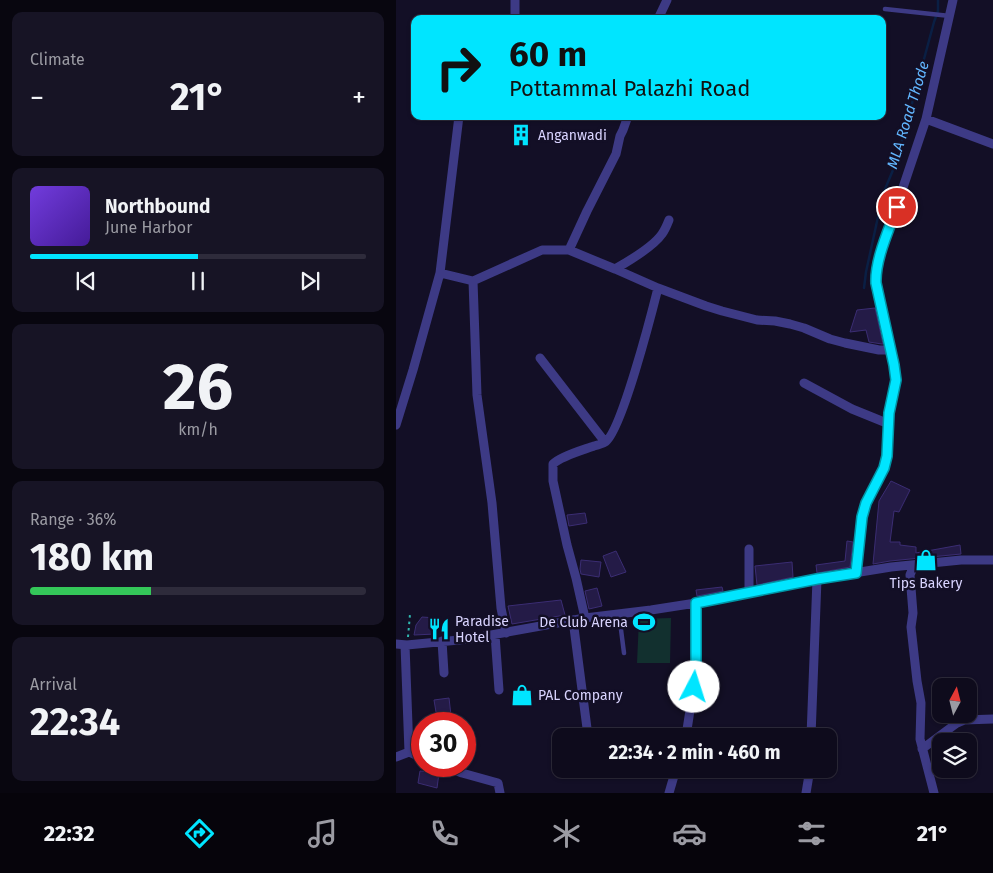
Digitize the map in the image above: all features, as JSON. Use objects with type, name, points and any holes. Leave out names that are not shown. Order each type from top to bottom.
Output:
[{"type":"street","points":[[515,0],[515,15]]},
{"type":"street","points":[[660,15],[666,0]]},
{"type":"street","points":[[856,573],[862,517],[866,503],[884,468],[887,456],[889,413],[896,380],[876,275],[879,259],[926,119],[953,0]]},
{"type":"street","points":[[926,119],[993,144]]},
{"type":"street","points":[[396,425],[440,273],[459,120]]},
{"type":"street","points":[[569,250],[616,154],[620,136],[627,120]]},
{"type":"street","points":[[614,269],[649,247],[658,239],[664,232],[669,220]]},
{"type":"street","points":[[440,273],[473,281],[542,250],[569,250],[658,288],[722,311],[757,320],[790,324],[845,343],[879,350],[890,350]]},
{"type":"street","points":[[473,281],[477,395],[492,502],[500,608],[508,632]]},
{"type":"street","points":[[585,618],[553,481],[552,464],[567,456],[605,442],[610,437],[635,371],[658,288]]},
{"type":"street","points":[[540,358],[605,442]]},
{"type":"street","points":[[804,383],[852,409],[889,424]]},
{"type":"street","points":[[749,549],[749,592]]},
{"type":"street","points":[[396,757],[409,752],[403,644],[469,639],[585,618],[696,603],[817,579],[891,567],[961,560],[993,560]]},
{"type":"street","points":[[914,565],[910,575],[913,613],[911,627],[921,703],[920,739],[934,793]]},
{"type":"street","points":[[812,728],[817,579]]},
{"type":"street","points":[[687,728],[696,672],[696,603]]},
{"type":"street","points":[[573,620],[587,728]]},
{"type":"street","points":[[495,634],[500,690]]},
{"type":"street","points":[[442,641],[444,673]]},
{"type":"street","points":[[922,749],[957,723],[964,720],[993,719]]},
{"type":"street","points":[[476,777],[498,783],[500,793]]},
{"type":"street","points":[[669,793],[673,778]]},
{"type":"street","points":[[806,793],[808,778]]},
{"type":"lane","points":[[885,9],[950,16]]},
{"type":"lane","points":[[505,604],[508,632]]},
{"type":"lane","points":[[619,614],[624,653]]},
{"type":"path","points":[[403,644],[410,614]]},
{"type":"green space","points":[[671,618],[670,663],[637,663],[639,619]]},
{"type":"building","points":[[875,308],[883,344],[869,342],[866,330],[850,332],[857,310]]},
{"type":"building","points":[[891,481],[910,490],[899,512],[894,511],[890,542],[900,542],[900,545],[916,547],[916,553],[960,545],[961,554],[873,564],[879,501]]},
{"type":"building","points":[[585,513],[587,523],[569,526],[567,515]]},
{"type":"building","points":[[847,541],[853,542],[850,567],[817,573],[816,565],[845,561]]},
{"type":"building","points":[[616,551],[626,572],[611,577],[603,556]]},
{"type":"building","points":[[581,560],[601,562],[599,577],[581,574]]},
{"type":"building","points":[[792,562],[793,577],[757,585],[755,566]]},
{"type":"building","points":[[722,587],[723,591],[697,596],[696,590]]},
{"type":"building","points":[[597,588],[602,606],[589,609],[585,591]]},
{"type":"building","points":[[561,600],[565,615],[512,624],[508,606]]},
{"type":"building","points":[[422,617],[436,618],[435,634],[414,635],[416,625]]},
{"type":"building","points":[[449,698],[451,712],[436,712],[434,700]]},
{"type":"building","points":[[419,777],[438,777],[437,788],[418,783]]},
{"type":"waterway","name":"MLA Road Thode","points":[[864,288],[883,194],[900,148],[938,11],[938,0]]},
{"type":"place","name":"Anganwadi","points":[[521,135]]},
{"type":"place","name":"Tips Bakery","points":[[926,560]]},
{"type":"place","name":"De Club Arena","points":[[644,622]]},
{"type":"place","name":"Paradise Hotel","points":[[439,629]]},
{"type":"place","name":"PAL Company","points":[[522,695]]},
{"type":"route","points":[[694,687],[696,672],[696,603],[856,573],[862,517],[866,503],[884,468],[887,456],[889,413],[896,380],[876,275],[879,259],[897,207]]}]
